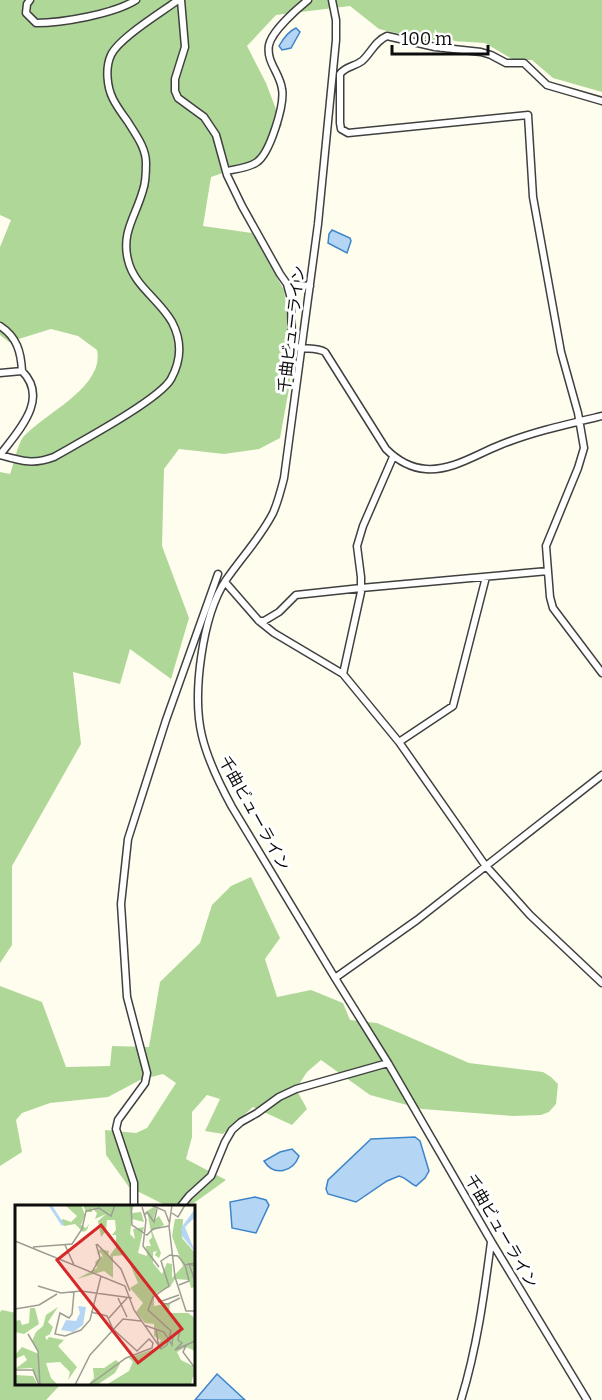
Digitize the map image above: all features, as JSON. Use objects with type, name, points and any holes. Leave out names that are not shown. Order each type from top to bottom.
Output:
[{"type":"street","points":[[30,0],[27,4],[27,16],[36,23],[47,23],[124,8],[136,0]]},
{"type":"street","points":[[0,326],[9,332],[21,351],[22,371],[30,380],[33,404],[30,414],[0,455],[30,462],[40,462],[54,457],[152,397],[170,380],[179,357],[180,345],[177,332],[164,311],[131,272],[127,257],[125,235],[144,189],[146,158],[138,136],[112,98],[108,65],[114,50],[125,39],[179,0],[185,47],[175,80],[175,91],[178,98],[204,117],[216,135],[226,171],[242,206],[287,284],[291,299],[292,345],[325,352],[386,449],[393,456],[412,466],[426,469],[436,468],[474,457],[501,444],[602,416]]},
{"type":"street","points":[[226,171],[254,164],[260,160],[268,147],[283,96],[281,84],[269,59],[269,46],[275,33],[308,0]]},
{"type":"street","name":"千曲ビューライン","points":[[332,0],[336,20],[336,40],[303,347],[284,478],[268,522],[218,594],[204,639],[199,680],[199,719],[202,736],[219,782],[232,807],[388,1063],[491,1241],[587,1400]]},
{"type":"street","points":[[602,101],[571,90],[547,85],[524,63],[506,63],[481,51],[435,47],[387,36],[371,48],[361,61],[345,68],[340,74],[340,123],[341,129],[348,133],[528,115],[534,197],[561,352],[579,422],[583,454],[546,546],[550,597],[553,608],[602,673]]},
{"type":"street","points":[[287,284],[310,286]]},
{"type":"street","points":[[0,373],[22,371]]},
{"type":"street","points":[[343,674],[361,588],[357,546],[363,526],[393,456]]},
{"type":"street","points":[[260,621],[279,612],[296,596],[361,588],[548,572]]},
{"type":"street","points":[[134,1205],[134,1183],[116,1129],[118,1119],[145,1083],[147,1073],[127,997],[121,904],[128,840],[166,720],[218,574]]},
{"type":"street","points":[[399,742],[453,706],[486,577]]},
{"type":"street","points":[[225,582],[274,633],[343,674],[399,742],[485,865],[530,915],[602,983]]},
{"type":"street","points":[[335,978],[417,920],[602,775]]},
{"type":"street","points":[[182,1205],[211,1176],[225,1142],[232,1130],[241,1122],[279,1097],[296,1089],[388,1063]]},
{"type":"street","points":[[460,1400],[471,1365],[491,1241]]},
{"type":"green space","points":[[0,0],[602,0],[602,92],[553,78],[532,60],[514,60],[485,43],[420,39],[379,29],[350,6],[276,15],[247,46],[266,83],[282,125],[255,162],[211,177],[203,226],[252,233],[284,290],[291,340],[290,383],[280,438],[259,449],[224,454],[179,449],[164,469],[162,546],[189,618],[171,679],[130,649],[120,684],[73,672],[81,744],[12,866],[12,945],[0,963],[0,472],[10,474],[23,438],[83,387],[97,363],[97,350],[78,336],[51,329],[9,342],[0,335],[0,247],[11,220],[0,215]]},
{"type":"green space","points":[[251,877],[280,938],[265,959],[277,997],[311,990],[343,1003],[350,1020],[377,1023],[469,1063],[543,1072],[558,1084],[556,1104],[549,1112],[541,1115],[513,1116],[422,1109],[370,1095],[321,1060],[307,1072],[296,1089],[307,1109],[292,1125],[253,1107],[223,1134],[205,1131],[220,1099],[207,1095],[192,1112],[192,1137],[186,1159],[226,1180],[194,1203],[165,1205],[129,1187],[106,1155],[105,1130],[136,1133],[147,1128],[176,1083],[163,1074],[140,1080],[108,1097],[50,1103],[22,1113],[16,1120],[22,1152],[0,1166],[0,986],[42,1002],[66,1067],[110,1066],[112,1046],[149,1047],[160,982],[200,943],[212,905],[231,886]]},
{"type":"green space","points":[[2,1310],[15,1313],[15,1385],[60,1385],[46,1400],[0,1400],[0,1312]]},
{"type":"water","points":[[296,28],[300,32],[291,48],[282,50],[279,46]]},
{"type":"water","points":[[332,230],[350,238],[347,253],[328,243]]},
{"type":"water","points":[[415,1137],[420,1141],[429,1171],[416,1186],[399,1176],[387,1181],[356,1202],[328,1194],[326,1189],[328,1180],[371,1139]]},
{"type":"water","points":[[292,1149],[299,1156],[288,1169],[278,1171],[264,1161],[280,1152]]},
{"type":"water","points":[[255,1197],[266,1200],[269,1205],[256,1233],[232,1228],[230,1202]]},
{"type":"water","points":[[217,1374],[245,1400],[195,1400]]}]
